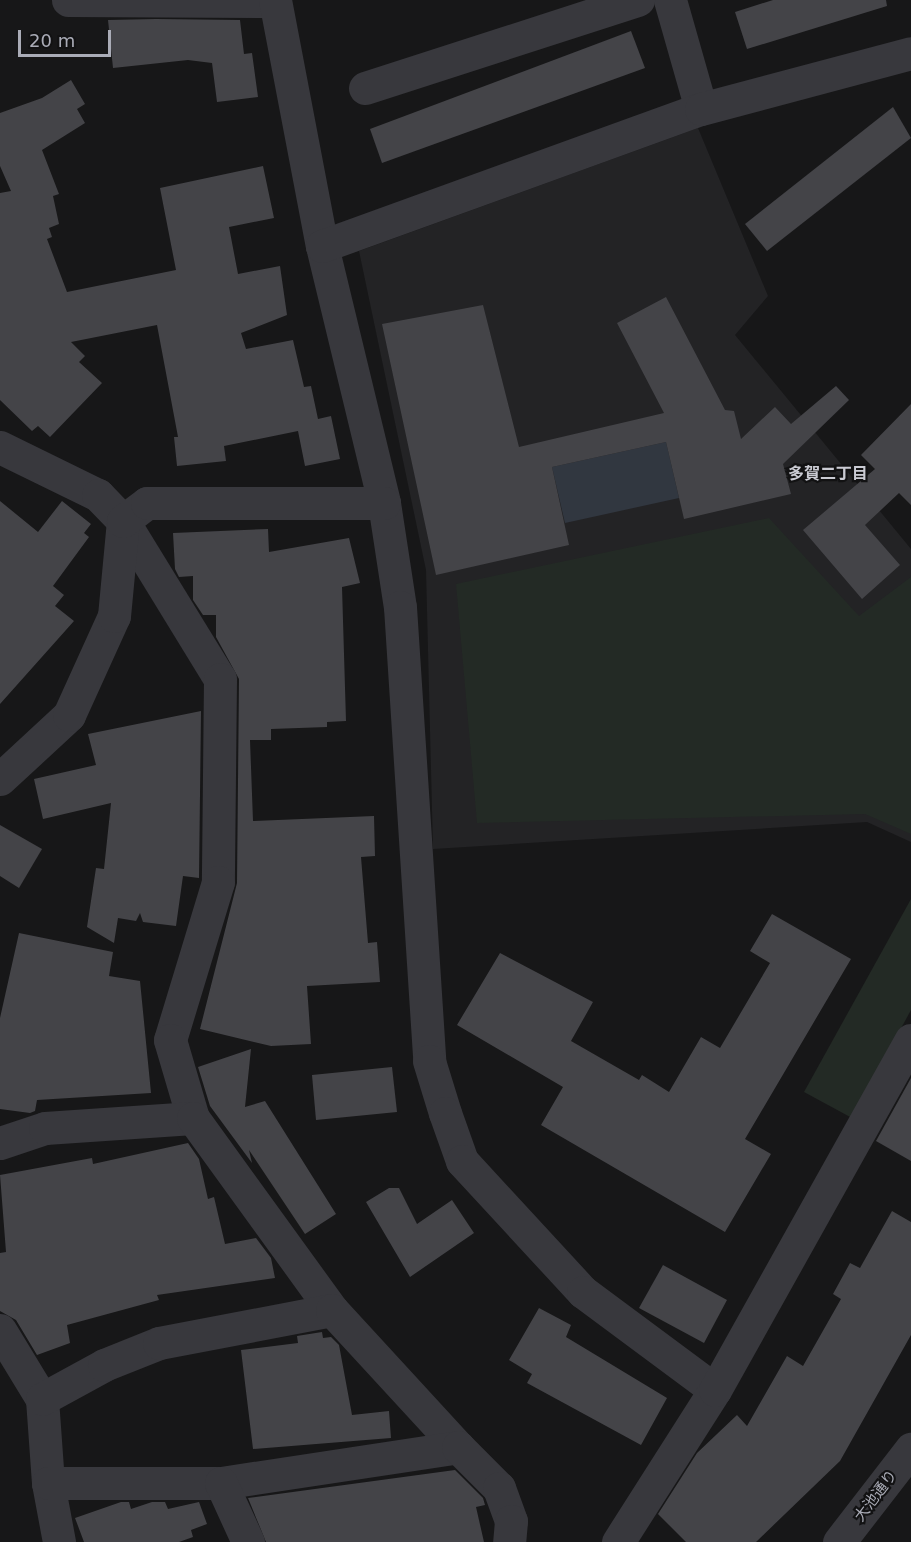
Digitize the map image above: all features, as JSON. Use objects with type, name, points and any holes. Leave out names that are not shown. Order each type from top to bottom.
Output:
[{"type":"street","points":[[68,0],[275,0],[322,246],[384,503],[400,607],[429,1061],[462,1161],[583,1292],[715,1389]]},
{"type":"street","points":[[365,88],[638,0]]},
{"type":"street","points":[[670,0],[701,109]]},
{"type":"street","points":[[322,246],[701,109],[911,53]]},
{"type":"street","points":[[0,447],[98,495],[123,521],[219,679],[218,882],[170,1040],[193,1118],[332,1310],[458,1447],[499,1488],[511,1521],[509,1542]]},
{"type":"street","points":[[0,779],[69,715],[114,616],[123,521],[147,503],[384,503]]},
{"type":"street","points":[[618,1542],[715,1389],[911,1040]]},
{"type":"street","points":[[0,1143],[45,1128],[193,1118]]},
{"type":"street","points":[[42,1399],[104,1365],[159,1343],[332,1310]]},
{"type":"street","points":[[0,1330],[42,1399],[48,1483],[59,1542]]},
{"type":"street","points":[[48,1483],[221,1483],[458,1447]]},
{"type":"street","name":"大池通り","points":[[852,1538],[911,1449]]},
{"type":"street","points":[[221,1483],[248,1542]]},
{"type":"shaded area","points":[[698,128],[768,296],[735,335],[911,549],[911,842],[867,822],[433,849],[426,570],[359,251]]},
{"type":"shaded area","points":[[666,442],[679,498],[565,523],[552,467]]},
{"type":"shaded area","points":[[769,518],[859,616],[911,577],[911,834],[865,814],[477,823],[456,584]]},
{"type":"shaded area","points":[[911,899],[911,1010],[852,1118],[804,1092]]},
{"type":"building","points":[[773,0],[886,0],[887,6],[747,49],[735,12]]},
{"type":"building","points":[[108,20],[240,20],[244,54],[252,53],[258,97],[217,102],[212,63],[188,60],[113,68]]},
{"type":"building","points":[[631,31],[645,68],[382,163],[370,129]]},
{"type":"building","points":[[71,80],[85,104],[77,109],[85,123],[42,150],[59,194],[53,196],[59,224],[49,228],[52,237],[47,239],[67,292],[176,270],[160,188],[263,166],[274,218],[229,227],[238,274],[280,266],[287,315],[241,333],[246,349],[293,340],[304,387],[311,386],[318,419],[331,416],[340,459],[305,466],[298,431],[224,446],[226,461],[177,466],[174,437],[178,437],[157,325],[71,342],[85,356],[79,362],[102,383],[50,437],[38,426],[32,431],[0,400],[0,193],[11,191],[0,166],[0,113],[42,98]]},
{"type":"building","points":[[893,107],[911,138],[767,251],[745,224]]},
{"type":"building","points":[[666,297],[725,410],[734,411],[741,439],[775,407],[791,424],[836,386],[849,400],[783,464],[791,494],[684,519],[666,442],[552,467],[569,545],[436,575],[382,324],[483,305],[519,447],[664,413],[617,323]]},
{"type":"building","points":[[911,404],[911,505],[899,493],[865,525],[900,565],[862,599],[803,530],[875,469],[861,455]]},
{"type":"building","points":[[0,501],[38,532],[62,501],[91,524],[84,533],[89,537],[53,586],[64,595],[55,606],[74,621],[0,704]]},
{"type":"building","points":[[268,529],[269,552],[349,538],[360,583],[342,587],[346,721],[327,722],[327,727],[271,729],[271,740],[250,740],[253,821],[374,816],[375,856],[361,857],[368,943],[377,942],[380,982],[307,986],[311,1044],[271,1046],[200,1029],[237,883],[239,679],[216,637],[216,615],[203,615],[193,600],[193,576],[179,577],[175,569],[173,533]]},
{"type":"building","points":[[201,711],[199,878],[183,876],[176,926],[143,922],[140,913],[136,921],[118,918],[114,943],[87,927],[96,868],[104,869],[111,803],[43,819],[34,779],[96,765],[88,734]]},
{"type":"building","points":[[0,825],[42,849],[19,888],[0,876]]},
{"type":"building","points":[[772,914],[851,959],[745,1139],[771,1154],[725,1232],[541,1125],[563,1087],[457,1025],[500,953],[593,1002],[571,1041],[639,1080],[642,1075],[669,1092],[701,1037],[720,1048],[770,963],[750,951]]},
{"type":"building","points":[[19,933],[113,952],[109,976],[140,981],[151,1093],[37,1100],[35,1111],[30,1113],[0,1109],[0,1018]]},
{"type":"building","points":[[251,1049],[245,1107],[265,1101],[336,1214],[305,1234],[249,1150],[252,1163],[210,1106],[198,1067]]},
{"type":"building","points":[[392,1067],[397,1112],[316,1120],[312,1075]]},
{"type":"building","points":[[911,1078],[911,1161],[876,1141]]},
{"type":"building","points":[[188,1143],[199,1159],[208,1199],[214,1197],[225,1244],[256,1238],[271,1258],[275,1278],[157,1295],[159,1300],[67,1325],[70,1343],[37,1355],[16,1320],[0,1311],[0,1253],[6,1252],[0,1175],[92,1158],[93,1164]]},
{"type":"building","points":[[389,1188],[399,1188],[417,1224],[452,1200],[474,1233],[410,1277],[366,1202]]},
{"type":"building","points":[[892,1211],[911,1222],[911,1335],[840,1461],[756,1542],[686,1542],[658,1514],[697,1453],[737,1415],[747,1426],[787,1356],[803,1366],[841,1299],[833,1294],[850,1263],[860,1268]]},
{"type":"building","points":[[663,1265],[727,1300],[704,1343],[639,1308]]},
{"type":"building","points":[[539,1308],[571,1325],[566,1337],[667,1398],[641,1445],[527,1383],[532,1374],[509,1360]]},
{"type":"building","points":[[322,1332],[323,1338],[331,1337],[339,1345],[352,1415],[389,1411],[391,1438],[253,1449],[241,1350],[298,1343],[297,1336]]},
{"type":"building","points":[[455,1470],[483,1498],[485,1505],[476,1507],[484,1542],[266,1542],[248,1498]]},
{"type":"building","points":[[121,1502],[129,1502],[131,1509],[152,1502],[165,1502],[168,1509],[199,1502],[207,1524],[191,1530],[193,1537],[179,1542],[84,1542],[75,1518]]},
{"type":"district","name":"多賀二丁目","points":[[828,474]]}]
